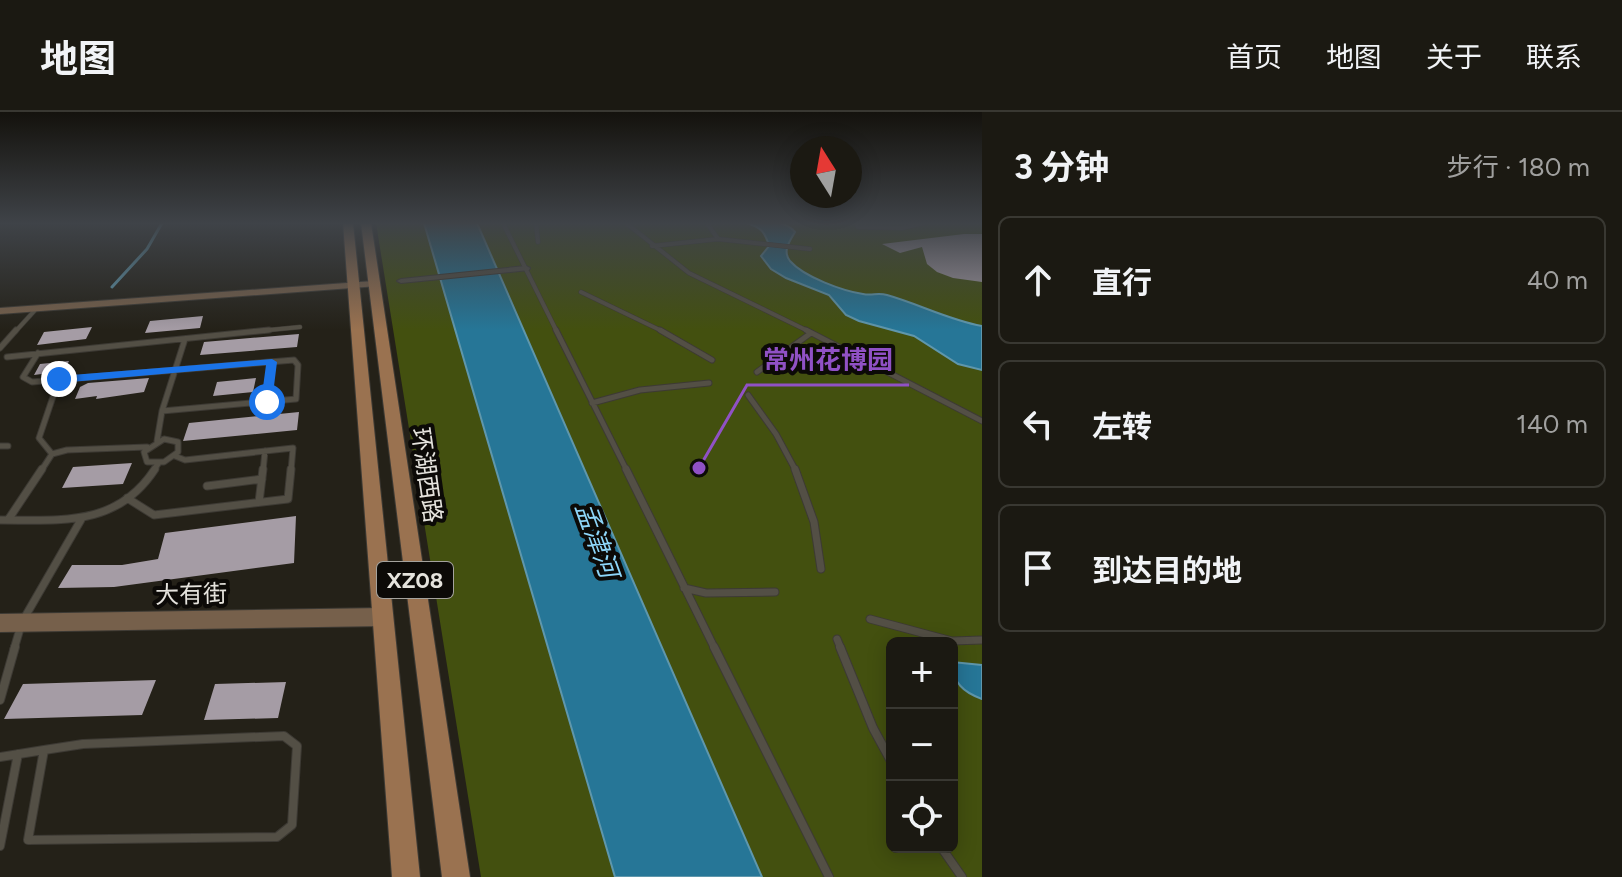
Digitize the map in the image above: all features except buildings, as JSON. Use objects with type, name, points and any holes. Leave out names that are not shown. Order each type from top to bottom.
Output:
[{"type":"main road","name":"环湖西路","points":[[357,259],[364,285],[456,877]]},
{"type":"main road","name":"环湖西路","points":[[365,259],[383,617],[406,877]]},
{"type":"street","points":[[401,281],[522,269]]},
{"type":"street","points":[[0,311],[364,285]]},
{"type":"street","name":"大有街","points":[[0,623],[383,617]]},
{"type":"lane","points":[[518,259],[829,877]]},
{"type":"lane","points":[[669,259],[689,273],[982,421]]},
{"type":"lane","points":[[581,292],[681,339],[712,360]]},
{"type":"lane","points":[[0,348],[36,309]]},
{"type":"lane","points":[[7,357],[300,327]]},
{"type":"lane","points":[[757,372],[811,333]]},
{"type":"lane","points":[[157,441],[162,411],[185,339]]},
{"type":"lane","points":[[38,353],[23,377],[32,382],[294,360],[298,365],[296,399],[162,411]]},
{"type":"lane","points":[[267,402],[272,362]]},
{"type":"lane","points":[[52,454],[39,438],[59,379]]},
{"type":"lane","points":[[592,403],[640,390],[709,383]]},
{"type":"lane","points":[[748,395],[774,430],[809,500],[816,525],[821,569]]},
{"type":"lane","points":[[169,439],[178,442],[180,448],[175,456],[158,464],[138,492],[110,509],[82,518],[4,520],[52,454],[67,450],[147,447],[169,439]]},
{"type":"lane","points":[[147,447],[144,459],[158,464]]},
{"type":"lane","points":[[127,498],[154,515],[288,499],[293,448],[185,460],[175,456]]},
{"type":"lane","points":[[259,502],[265,451]]},
{"type":"lane","points":[[207,486],[262,479]]},
{"type":"lane","points":[[0,700],[22,622],[82,518]]},
{"type":"lane","points":[[684,588],[706,593],[775,592]]},
{"type":"lane","points":[[870,619],[952,641],[982,640]]},
{"type":"lane","points":[[837,639],[886,752]]},
{"type":"lane","points":[[0,757],[18,754],[44,750],[83,744],[284,736],[297,746],[292,825],[277,837],[28,840],[44,750]]},
{"type":"lane","points":[[0,846],[18,754]]},
{"type":"lane","points":[[945,853],[962,877]]},
{"type":"green space","points":[[382,259],[982,259],[982,877],[481,877]]},
{"type":"water","name":"孟津河","points":[[434,259],[493,259],[762,877],[615,877]]},
{"type":"water","points":[[763,259],[789,259],[796,267],[824,282],[855,292],[887,295],[982,326],[982,370],[958,364],[914,336],[846,315],[829,295],[771,269]]},
{"type":"water","points":[[958,663],[982,665],[982,699],[960,686]]},
{"type":"waterway","points":[[112,287],[138,259]]},
{"type":"place","name":"常州花博园","points":[[699,468]]},
{"type":"route","points":[[59,379],[272,362],[267,402]]}]
